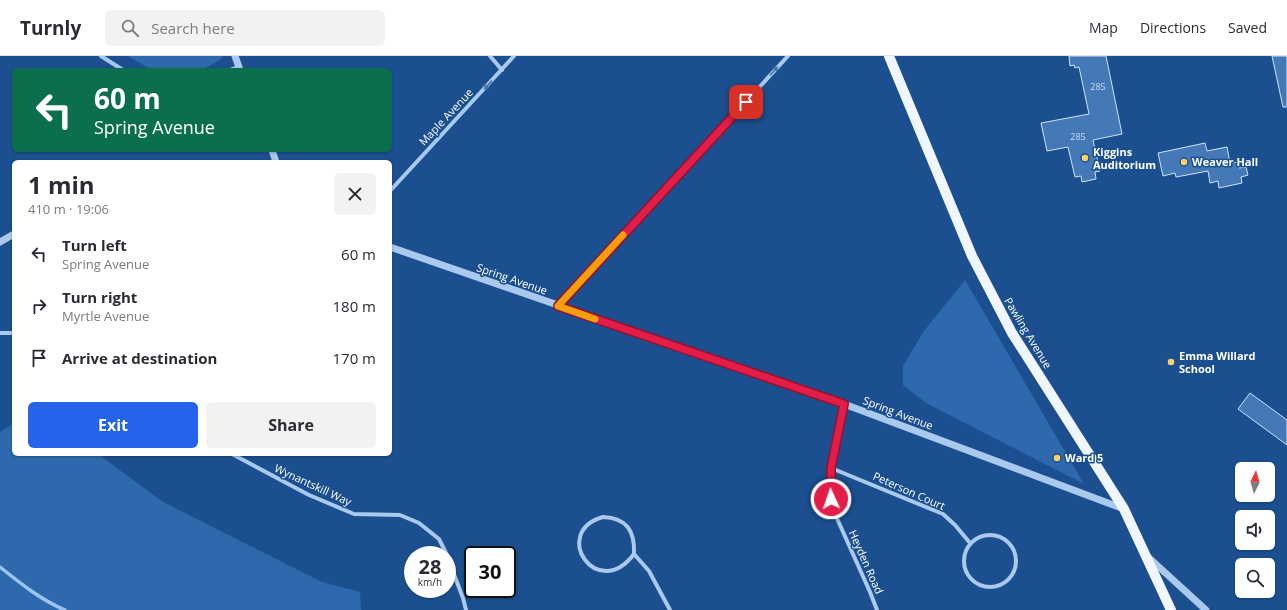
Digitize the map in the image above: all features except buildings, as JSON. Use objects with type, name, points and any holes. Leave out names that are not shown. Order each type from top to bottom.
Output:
[{"type":"main road","name":"Pawling Avenue","points":[[889,56],[972,256],[988,288],[1012,333],[1124,509],[1148,557],[1171,610]]},
{"type":"street","points":[[101,56],[120,68]]},
{"type":"street","points":[[234,56],[239,68]]},
{"type":"street","points":[[490,56],[502,70]]},
{"type":"street","name":"Maple Avenue","points":[[392,189],[514,56]]},
{"type":"street","points":[[558,306],[788,56]]},
{"type":"street","points":[[0,242],[12,235]]},
{"type":"street","name":"Spring Avenue","points":[[392,248],[844,404],[1124,509]]},
{"type":"street","points":[[0,333],[12,333]]},
{"type":"street","name":"Heyden Road","points":[[844,404],[831,468],[831,499],[835,514],[877,610]]},
{"type":"street","name":"Wynantskill Way","points":[[236,456],[309,495],[354,514],[400,515],[419,523],[439,538],[443,546]]},
{"type":"street","name":"Peterson Court","points":[[831,468],[943,514],[956,525],[970,543]]},
{"type":"street","points":[[634,554],[622,567],[614,570],[596,570],[588,565],[581,554],[579,541],[581,532],[594,519],[608,517],[621,520],[628,526],[632,534],[634,554],[649,571],[670,610]]},
{"type":"street","points":[[986,535],[1004,539],[1011,545],[1015,553],[1016,562],[1014,571],[1009,579],[1003,584],[991,587],[979,585],[972,580],[967,574],[964,562],[966,550],[970,543],[986,535]]},
{"type":"street","points":[[1148,557],[1206,610]]},
{"type":"street","name":"Wynantskill Way","points":[[456,580],[466,610]]},
{"type":"shaded area","points":[[128,56],[223,56],[220,60],[206,68],[149,68]]},
{"type":"shaded area","points":[[965,280],[1084,484],[926,403],[903,385],[903,366],[924,331]]},
{"type":"shaded area","points":[[12,424],[12,456],[101,456],[163,502],[322,582],[360,592],[361,610],[0,610],[0,432]]},
{"type":"waterway","points":[[0,567],[39,596],[65,610]]},
{"type":"slow traffic","points":[[595,319],[558,306],[623,235]]},
{"type":"place","name":"Kiggins Auditorium","points":[[1085,158]]},
{"type":"place","name":"Weaver Hall","points":[[1184,162]]},
{"type":"place","name":"Emma Willard School","points":[[1171,362]]},
{"type":"place","name":"Ward 5","points":[[1057,458]]},
{"type":"route","points":[[746,102],[558,306],[844,404],[831,468],[831,499]]}]
